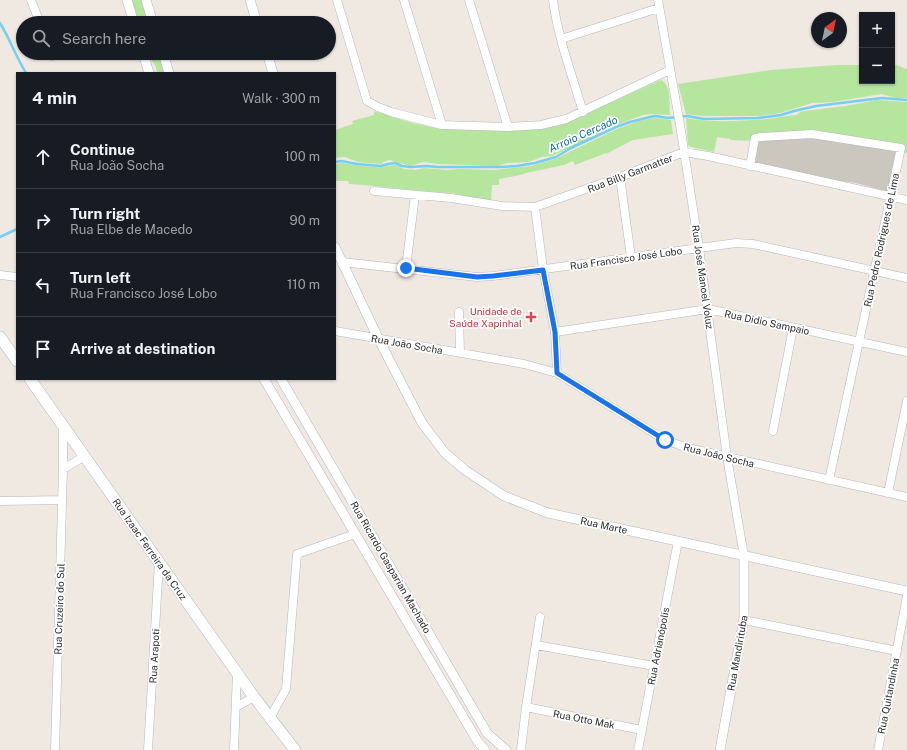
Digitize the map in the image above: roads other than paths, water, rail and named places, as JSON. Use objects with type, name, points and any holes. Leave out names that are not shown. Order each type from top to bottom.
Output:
[{"type":"main road","points":[[0,337],[16,360]]},
{"type":"main road","name":"Rua Izaac Ferreira da Cruz","points":[[31,380],[254,696],[295,750]]},
{"type":"street","points":[[31,0],[37,16]]},
{"type":"street","points":[[126,0],[132,16]]},
{"type":"street","points":[[146,0],[152,16]]},
{"type":"street","points":[[250,0],[255,16]]},
{"type":"street","points":[[337,0],[367,101],[391,112],[442,126],[508,127],[541,125],[566,119],[670,70]]},
{"type":"street","points":[[404,0],[442,126]]},
{"type":"street","points":[[469,0],[508,127]]},
{"type":"street","points":[[553,0],[560,39],[583,112]]},
{"type":"street","points":[[560,39],[658,4]]},
{"type":"street","name":"Rua José Manoel Voluz","points":[[658,4],[681,131],[708,309],[728,457],[744,556]]},
{"type":"street","points":[[145,60],[149,72]]},
{"type":"street","points":[[165,60],[169,72]]},
{"type":"street","points":[[269,60],[273,72]]},
{"type":"street","name":"Rua Pedro Rodrigues de Lima","points":[[750,166],[755,138],[761,137],[812,134],[901,148],[829,480]]},
{"type":"street","name":"Rua Billy Garmatter","points":[[374,191],[451,198],[502,206],[535,207],[620,177],[684,152],[907,200]]},
{"type":"street","points":[[620,177],[631,258]]},
{"type":"street","points":[[406,268],[415,195]]},
{"type":"street","points":[[535,207],[543,270],[555,332],[557,373]]},
{"type":"street","name":"Rua Francisco José Lobo","points":[[342,262],[477,277],[543,270],[736,243],[753,244],[907,278]]},
{"type":"street","name":"Rua Marte","points":[[336,249],[379,340],[422,423],[445,453],[465,470],[504,496],[548,513],[907,591]]},
{"type":"street","points":[[0,275],[16,277]]},
{"type":"street","name":"Rua Didio Sampaio","points":[[555,332],[708,309],[907,352]]},
{"type":"street","points":[[459,312],[460,353]]},
{"type":"street","points":[[773,431],[793,328]]},
{"type":"street","name":"Rua João Socha","points":[[336,331],[379,340],[524,364],[557,373],[665,440],[688,448],[907,497]]},
{"type":"street","name":"Rua Ricardo Gasparian Machado","points":[[265,380],[478,742],[485,750]]},
{"type":"street","name":"Rua Ricardo Gasparian Machado","points":[[282,380],[487,733],[506,750]]},
{"type":"street","points":[[888,493],[907,401]]},
{"type":"street","name":"Rua Cruzeiro do Sul","points":[[55,750],[63,425]]},
{"type":"street","points":[[63,469],[84,456]]},
{"type":"street","points":[[0,501],[62,500]]},
{"type":"street","points":[[270,718],[286,689],[297,554],[355,534]]},
{"type":"street","name":"Rua Adrianópolis","points":[[638,750],[678,541]]},
{"type":"street","name":"Rua Mandirituba","points":[[720,750],[744,620],[744,556]]},
{"type":"street","name":"Rua Arapoti","points":[[148,750],[159,562]]},
{"type":"street","name":"Rua Quitandinha","points":[[878,750],[897,651],[903,640],[907,596]]},
{"type":"street","points":[[521,750],[540,617]]},
{"type":"street","points":[[744,620],[897,651]]},
{"type":"street","points":[[536,645],[654,666]]},
{"type":"street","points":[[234,750],[237,672]]},
{"type":"street","points":[[236,707],[254,696]]},
{"type":"street","name":"Rua Otto Mak","points":[[526,707],[642,730]]},
{"type":"waterway","points":[[0,23],[16,54]]},
{"type":"waterway","points":[[19,60],[25,72]]},
{"type":"waterway","name":"Arroio Cercado","points":[[336,162],[341,161],[381,166],[395,163],[402,166],[411,167],[517,166],[556,157],[571,148],[616,127],[655,116],[668,118],[687,116],[704,119],[758,118],[781,115],[816,106],[882,98],[907,100]]},
{"type":"waterway","name":"Arroio Cercado","points":[[0,237],[16,229]]},
{"type":"place","name":"Unidade de Saúde Xapinhal","points":[[531,317]]}]
